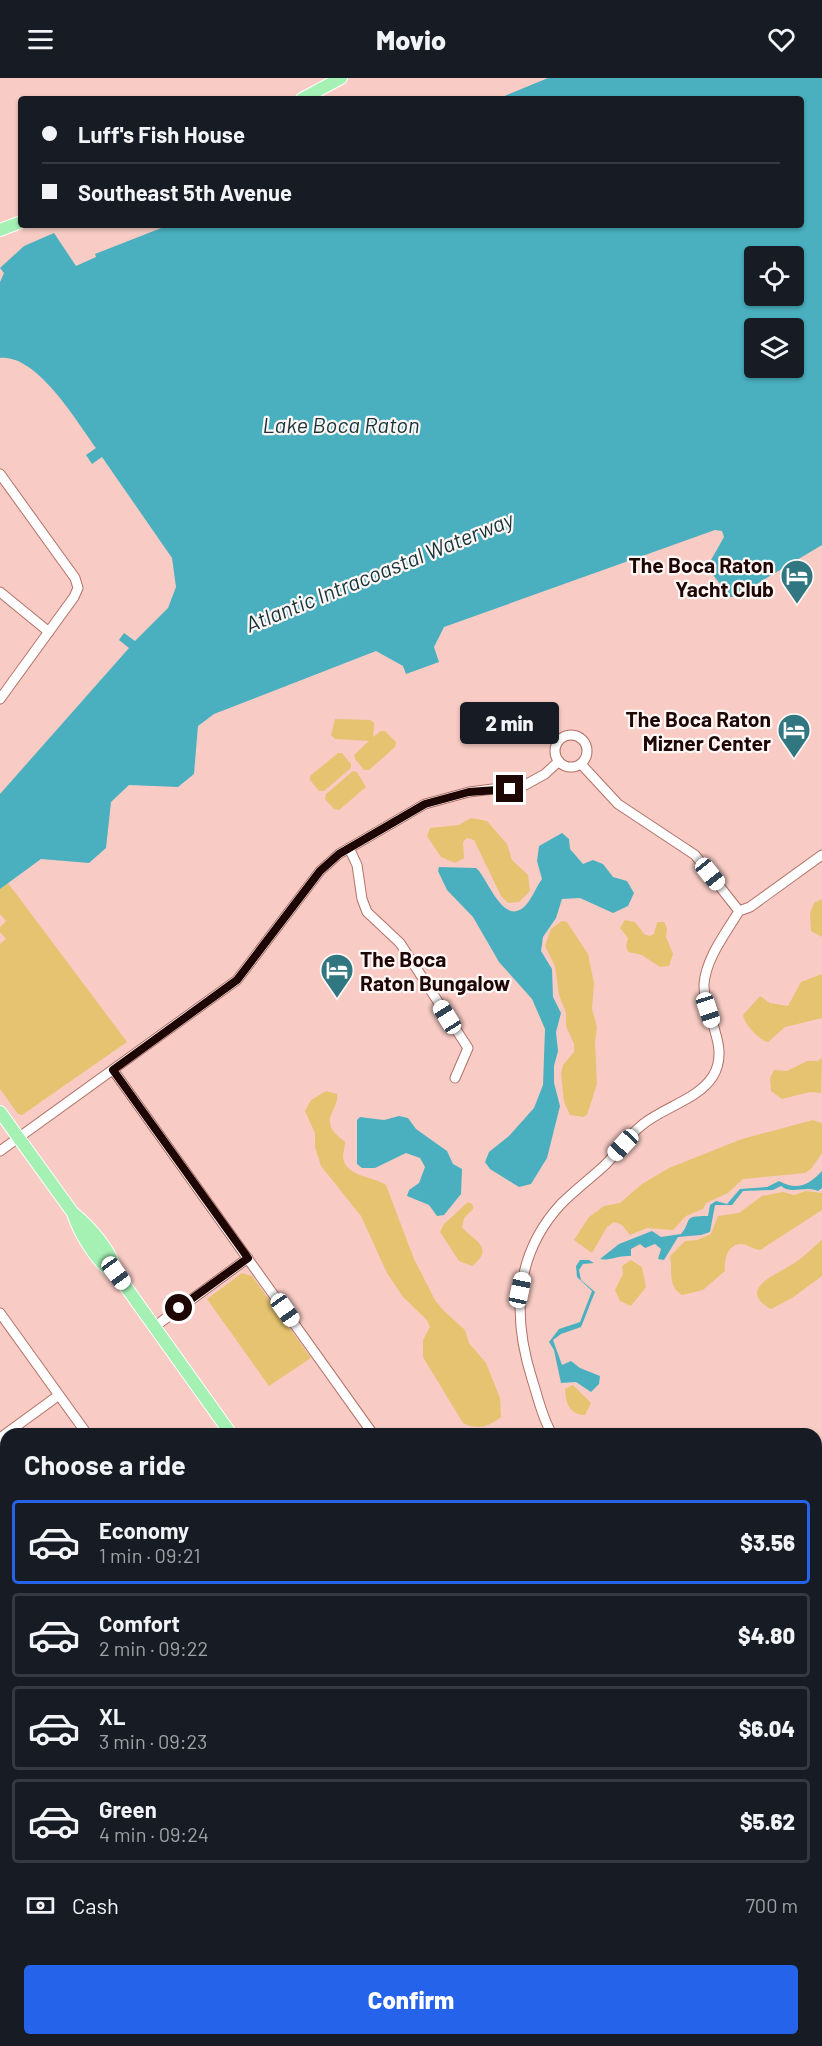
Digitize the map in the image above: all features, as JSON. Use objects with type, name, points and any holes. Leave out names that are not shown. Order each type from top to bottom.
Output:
[{"type":"main road","points":[[308,96],[341,78]]},
{"type":"main road","points":[[0,230],[18,223]]},
{"type":"main road","points":[[0,1112],[73,1213],[84,1222],[101,1245],[115,1266],[116,1273],[227,1428]]},
{"type":"street","points":[[0,474],[75,578],[78,588],[74,597],[0,699]]},
{"type":"street","points":[[0,592],[49,632]]},
{"type":"street","points":[[571,734],[581,737],[587,746],[587,756],[581,764],[567,767],[559,761],[555,752],[558,742],[571,734]]},
{"type":"street","points":[[0,1151],[237,980],[326,865],[349,848],[425,804],[469,792],[525,785],[545,774],[559,761]]},
{"type":"street","points":[[581,764],[618,804],[695,855],[739,911]]},
{"type":"street","points":[[349,848],[357,865],[362,899],[367,912],[400,944],[468,1048],[455,1078]]},
{"type":"street","points":[[550,1428],[523,1349],[518,1315],[525,1269],[539,1235],[561,1205],[608,1162],[643,1124],[699,1091],[712,1077],[720,1051],[706,1002],[708,966],[739,911],[750,907],[822,855]]},
{"type":"street","points":[[113,1070],[369,1428]]},
{"type":"street","points":[[154,1327],[248,1258]]},
{"type":"street","points":[[0,1313],[83,1428]]},
{"type":"street","points":[[14,1428],[59,1395]]},
{"type":"shaded area","points":[[335,719],[370,720],[374,723],[373,737],[385,731],[396,742],[395,747],[369,770],[364,770],[354,755],[369,741],[335,739],[331,735]]},
{"type":"shaded area","points":[[338,753],[342,753],[351,764],[351,768],[324,791],[319,791],[310,780],[310,776]]},
{"type":"shaded area","points":[[353,771],[357,772],[366,787],[339,810],[334,809],[325,799],[326,794]]},
{"type":"shaded area","points":[[471,818],[487,821],[507,844],[512,860],[528,875],[530,891],[519,902],[508,903],[501,896],[474,840],[467,838],[463,842],[464,858],[455,863],[441,857],[427,836],[430,828],[459,825]]},
{"type":"shaded area","points":[[8,883],[127,1042],[22,1115],[18,1114],[0,1089],[0,944],[6,939],[0,932],[0,927],[6,921],[0,914],[0,889]]},
{"type":"shaded area","points":[[822,899],[822,937],[811,931],[810,913],[814,903]]},
{"type":"shaded area","points":[[625,920],[635,922],[644,934],[650,936],[654,934],[657,922],[664,922],[667,928],[666,937],[673,954],[669,966],[660,967],[642,955],[628,952],[626,946],[628,938],[620,928]]},
{"type":"shaded area","points":[[562,921],[567,922],[588,954],[594,983],[592,1009],[597,1027],[595,1042],[597,1084],[587,1115],[583,1117],[570,1115],[564,1102],[561,1074],[563,1065],[574,1052],[574,1044],[566,1026],[566,1013],[559,995],[555,966],[545,946],[551,929]]},
{"type":"shaded area","points":[[822,974],[822,1018],[785,1027],[768,1042],[757,1035],[746,1023],[743,1015],[760,996],[770,1003],[788,1006],[801,982]]},
{"type":"shaded area","points":[[822,1058],[821,1093],[810,1092],[782,1099],[771,1091],[770,1078],[774,1070],[787,1071],[807,1061],[818,1061]]},
{"type":"shaded area","points":[[326,1091],[337,1094],[330,1122],[334,1132],[345,1142],[343,1157],[345,1164],[354,1172],[386,1185],[414,1259],[435,1300],[465,1330],[469,1343],[486,1363],[500,1398],[501,1417],[492,1423],[478,1427],[463,1423],[423,1357],[423,1340],[430,1327],[427,1320],[403,1297],[387,1273],[361,1216],[321,1166],[315,1147],[315,1133],[305,1111],[311,1100]]},
{"type":"shaded area","points":[[813,1120],[822,1123],[822,1153],[811,1169],[805,1173],[743,1179],[728,1193],[706,1203],[703,1209],[686,1216],[673,1230],[647,1228],[630,1235],[622,1225],[614,1222],[607,1227],[592,1253],[574,1240],[589,1217],[604,1206],[620,1203],[642,1184],[669,1168],[742,1139]]},
{"type":"shaded area","points":[[806,1191],[822,1193],[822,1210],[760,1250],[743,1244],[732,1247],[726,1258],[725,1271],[703,1290],[682,1295],[677,1291],[672,1283],[670,1256],[685,1241],[697,1240],[711,1234],[718,1216],[739,1213],[762,1196],[783,1192],[794,1195]]},
{"type":"shaded area","points":[[468,1202],[473,1205],[473,1209],[464,1218],[462,1227],[482,1248],[482,1254],[472,1266],[459,1261],[440,1232],[444,1224]]},
{"type":"shaded area","points":[[822,1240],[822,1276],[792,1298],[771,1309],[761,1302],[757,1295],[763,1283],[797,1261]]},
{"type":"shaded area","points":[[631,1260],[642,1267],[646,1287],[631,1306],[620,1301],[615,1290],[623,1274],[622,1266]]},
{"type":"shaded area","points":[[242,1273],[252,1276],[311,1358],[269,1386],[207,1299]]},
{"type":"shaded area","points":[[573,1385],[591,1403],[585,1415],[575,1413],[569,1407],[565,1389]]},
{"type":"water","name":"Lake Boca Raton","points":[[548,78],[822,78],[822,545],[735,597],[730,597],[707,567],[724,537],[722,531],[715,530],[444,627],[434,647],[439,662],[406,674],[403,666],[376,651],[214,714],[198,726],[194,774],[178,787],[129,785],[111,802],[106,848],[89,863],[41,859],[0,889],[0,794],[129,648],[119,640],[124,633],[135,641],[168,608],[176,587],[172,558],[102,457],[92,464],[86,455],[96,448],[67,407],[42,378],[28,367],[14,360],[0,358],[0,282],[4,273],[0,268],[24,246],[54,233],[76,266],[96,257],[95,254],[161,228],[804,228],[804,96],[504,96]]},
{"type":"water","points":[[562,833],[569,839],[570,849],[583,864],[593,860],[603,864],[613,877],[627,881],[634,893],[628,906],[613,913],[580,898],[562,899],[556,918],[543,937],[541,951],[552,969],[553,997],[561,1013],[556,1032],[558,1051],[554,1066],[554,1083],[560,1106],[547,1158],[531,1184],[519,1187],[490,1169],[485,1162],[489,1152],[509,1136],[534,1108],[543,1085],[545,1029],[532,999],[499,962],[473,917],[447,890],[438,871],[439,867],[476,868],[503,906],[517,911],[525,906],[542,879],[537,861],[539,846]]},
{"type":"water","points":[[399,1116],[408,1118],[416,1129],[447,1151],[453,1164],[462,1169],[461,1194],[444,1215],[437,1216],[429,1205],[407,1196],[409,1190],[419,1183],[425,1167],[420,1158],[406,1153],[375,1168],[362,1168],[357,1164],[357,1120],[360,1117],[384,1120]]},
{"type":"water","points":[[822,1171],[822,1188],[818,1191],[813,1189],[790,1190],[781,1186],[773,1190],[743,1191],[732,1205],[715,1205],[710,1232],[678,1237],[664,1260],[658,1259],[661,1249],[655,1244],[645,1248],[640,1244],[631,1249],[631,1256],[600,1259],[619,1244],[652,1231],[661,1237],[681,1234],[691,1218],[708,1216],[710,1205],[716,1201],[727,1204],[740,1189],[767,1187],[779,1181],[791,1186],[802,1185]]},
{"type":"water","points":[[580,1260],[589,1260],[594,1263],[583,1264],[579,1270],[581,1280],[595,1292],[581,1327],[561,1334],[553,1340],[562,1365],[571,1361],[580,1368],[600,1376],[599,1384],[591,1392],[576,1382],[561,1383],[554,1350],[549,1342],[559,1329],[580,1322],[592,1291],[577,1277],[576,1266]]},
{"type":"place","name":"The Boca Raton Yacht Club","points":[[797,605]]},
{"type":"place","name":"The Boca Raton Mizner Center","points":[[794,759]]},
{"type":"place","name":"The Boca Raton Bungalow","points":[[337,999]]},
{"type":"route","points":[[179,1308],[248,1258],[113,1070],[176,1022],[237,980],[320,871],[339,854],[425,804],[451,795],[510,789]]},
{"type":"water label","name":"Atlantic Intracoastal Waterway","points":[[379,571]]}]
